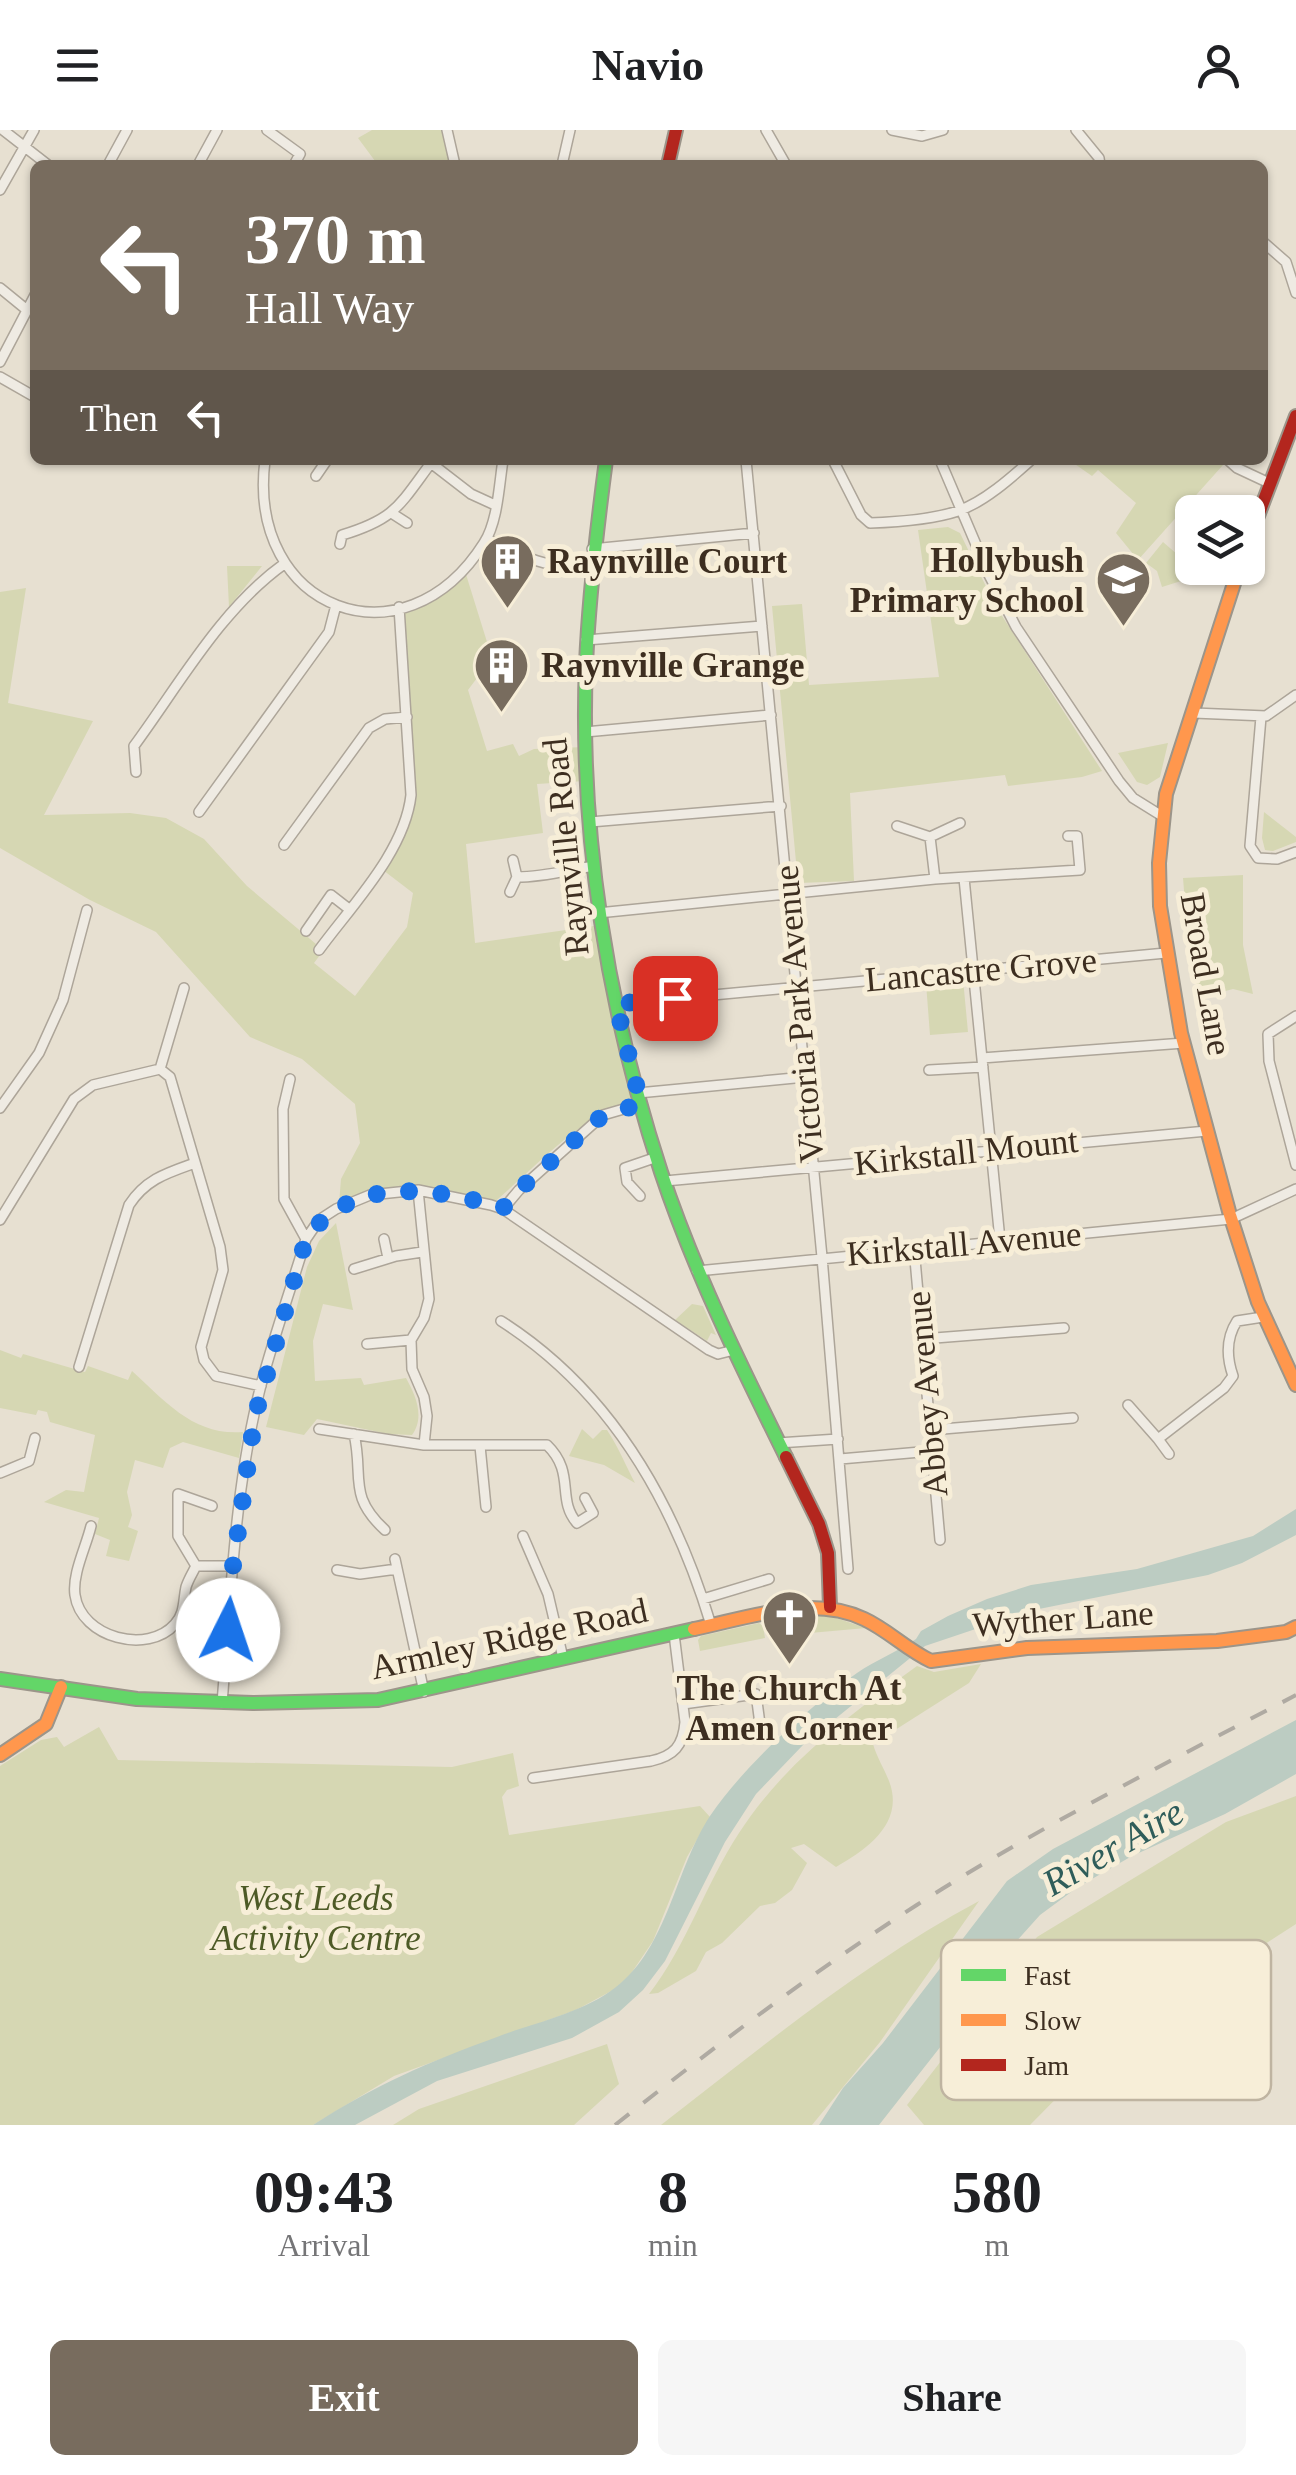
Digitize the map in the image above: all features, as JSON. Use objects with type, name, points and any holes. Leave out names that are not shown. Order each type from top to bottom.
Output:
[{"type":"street","points":[[2,130],[42,160]]},
{"type":"street","points":[[0,190],[34,130]]},
{"type":"street","points":[[111,160],[127,130]]},
{"type":"street","points":[[201,160],[217,130]]},
{"type":"street","points":[[267,130],[300,154],[297,160]]},
{"type":"street","points":[[448,130],[454,160]]},
{"type":"street","points":[[563,160],[570,130]]},
{"type":"street","points":[[669,160],[676,130]]},
{"type":"street","points":[[766,130],[783,160]]},
{"type":"street","points":[[892,130],[922,136],[944,130]]},
{"type":"street","points":[[1076,130],[1099,160]]},
{"type":"street","points":[[1268,246],[1286,262],[1296,293]]},
{"type":"street","points":[[0,288],[27,310]]},
{"type":"street","points":[[0,362],[30,304]]},
{"type":"street","points":[[0,377],[30,394]]},
{"type":"street","points":[[1264,495],[1296,416]]},
{"type":"street","points":[[265,465],[264,502],[275,548],[284,564],[312,593],[366,613],[427,597],[456,576],[487,539],[503,465]]},
{"type":"street","points":[[316,476],[324,465]]},
{"type":"street","points":[[340,544],[342,535],[376,525],[393,514],[426,465]]},
{"type":"street","points":[[434,465],[472,494],[495,504]]},
{"type":"street","name":"Raynville Road","points":[[605,465],[592,549],[584,640],[584,765],[598,913],[616,1004],[657,1157],[698,1271],[819,1524],[828,1552],[830,1607]]},
{"type":"street","name":"Victoria Park Avenue","points":[[747,465],[848,1569]]},
{"type":"street","points":[[836,465],[861,515],[870,522],[898,522],[960,511],[1026,465]]},
{"type":"street","points":[[942,465],[1016,627],[1119,781],[1133,798],[1162,816]]},
{"type":"street","points":[[1234,465],[1268,483]]},
{"type":"street","points":[[393,514],[407,523]]},
{"type":"street","points":[[592,549],[754,533]]},
{"type":"street","points":[[487,539],[550,567],[590,572]]},
{"type":"street","points":[[136,772],[134,746],[234,610],[259,582],[284,564]]},
{"type":"street","name":"Broad Lane","points":[[1233,585],[1162,816],[1159,878],[1166,953],[1184,1043],[1263,1317],[1296,1384]]},
{"type":"street","points":[[199,812],[329,632],[336,605]]},
{"type":"street","points":[[319,950],[392,849],[409,814],[399,607]]},
{"type":"street","points":[[584,640],[762,626]]},
{"type":"street","points":[[1194,713],[1261,716],[1289,703],[1296,695]]},
{"type":"street","points":[[584,732],[771,715]]},
{"type":"street","points":[[1261,716],[1250,846],[1258,858],[1276,859],[1296,852]]},
{"type":"street","points":[[284,845],[368,728],[385,720],[407,718]]},
{"type":"street","points":[[590,822],[780,806]]},
{"type":"street","points":[[897,826],[930,837],[960,823]]},
{"type":"street","points":[[598,913],[935,879],[1080,870],[1078,836],[1068,836]]},
{"type":"street","points":[[930,837],[935,879]]},
{"type":"street","points":[[510,892],[517,878],[513,860]]},
{"type":"street","points":[[517,878],[594,866]]},
{"type":"street","points":[[964,878],[1000,1240]]},
{"type":"street","points":[[306,931],[332,895],[348,909]]},
{"type":"street","points":[[0,1108],[39,1053],[63,1000],[87,910]]},
{"type":"street","name":"Lancastre Grove","points":[[616,1004],[1166,953]]},
{"type":"street","points":[[160,1069],[184,988]]},
{"type":"street","points":[[1296,1016],[1268,1034],[1270,1061],[1296,1165]]},
{"type":"street","points":[[929,1070],[1184,1043]]},
{"type":"street","points":[[160,1069],[170,1077],[220,1247],[223,1270],[201,1347],[204,1360],[216,1376],[261,1386]]},
{"type":"street","points":[[0,1220],[74,1100],[93,1085],[160,1069]]},
{"type":"street","points":[[503,1208],[603,1115],[639,1098],[805,1077]]},
{"type":"street","points":[[290,1079],[284,1109],[284,1199],[306,1239]]},
{"type":"street","name":"Kirkstall Mount","points":[[666,1181],[1208,1131]]},
{"type":"street","points":[[640,1196],[627,1182],[625,1168],[657,1157]]},
{"type":"street","points":[[79,1366],[129,1204],[140,1188],[156,1176],[195,1163]]},
{"type":"street","name":"Kirkstall Avenue","points":[[698,1271],[1232,1219],[1296,1189]]},
{"type":"street","points":[[418,1190],[428,1299],[424,1318],[411,1340],[412,1369],[427,1416],[424,1445]]},
{"type":"street","points":[[222,1703],[233,1566],[248,1450],[261,1386],[306,1239],[319,1220],[370,1196],[418,1190],[503,1208],[709,1350],[718,1354],[734,1350]]},
{"type":"street","points":[[384,1238],[388,1258]]},
{"type":"street","name":"Abbey Avenue","points":[[914,1248],[940,1540]]},
{"type":"street","points":[[354,1269],[422,1252]]},
{"type":"street","points":[[1158,1439],[1224,1388],[1233,1376],[1229,1334],[1237,1321],[1263,1317]]},
{"type":"street","points":[[501,1322],[537,1345],[572,1375],[610,1418],[653,1487],[688,1559],[711,1625]]},
{"type":"street","points":[[922,1339],[1064,1328]]},
{"type":"street","points":[[367,1344],[411,1340]]},
{"type":"street","points":[[1128,1405],[1169,1454]]},
{"type":"street","points":[[930,1430],[1074,1418]]},
{"type":"street","points":[[319,1429],[424,1445],[547,1444],[564,1468],[569,1513],[578,1523],[593,1513],[585,1498]]},
{"type":"street","points":[[354,1434],[356,1485],[367,1514],[385,1530]]},
{"type":"street","points":[[0,1473],[29,1461],[35,1438]]},
{"type":"street","points":[[778,1443],[838,1439]]},
{"type":"street","points":[[480,1446],[486,1507]]},
{"type":"street","points":[[840,1459],[932,1451]]},
{"type":"street","points":[[196,1566],[178,1536],[178,1494],[212,1506]]},
{"type":"street","points":[[91,1526],[74,1586],[77,1604],[98,1627],[128,1641],[147,1642],[166,1633],[178,1621],[185,1607],[186,1584],[196,1566]]},
{"type":"street","points":[[524,1536],[548,1594],[564,1658]]},
{"type":"street","points":[[336,1570],[360,1574],[396,1564],[424,1692]]},
{"type":"street","points":[[196,1566],[233,1566]]},
{"type":"street","points":[[702,1599],[769,1580]]},
{"type":"street","name":"Armley Ridge Road","points":[[0,1679],[137,1699],[222,1703],[378,1700],[777,1611],[830,1607],[846,1611]]},
{"type":"street","name":"Wyther Lane","points":[[846,1611],[872,1622],[922,1657],[940,1660],[1027,1648],[1217,1641],[1296,1628]]},
{"type":"street","points":[[533,1778],[665,1758],[678,1750],[684,1737],[684,1704],[674,1634]]},
{"type":"street","points":[[0,1755],[46,1724],[61,1687]]},
{"type":"street","points":[[684,1704],[756,1694],[760,1724]]},
{"type":"green space","points":[[372,130],[447,130],[454,160],[374,160],[358,138]]},
{"type":"green space","points":[[1076,465],[1223,465],[1196,495],[1175,495],[1175,519],[1138,560],[1116,533],[1136,503],[1098,470],[1092,476]]},
{"type":"green space","points":[[948,527],[960,533],[995,605],[1102,771],[1008,786],[1005,775],[850,793],[854,881],[798,883],[772,606],[802,604],[809,685],[939,677],[918,530]]},
{"type":"green space","points":[[1163,542],[1175,552],[1175,583],[1162,587],[1157,571],[1146,563]]},
{"type":"green space","points":[[227,566],[262,566],[229,607]]},
{"type":"green space","points":[[464,568],[492,658],[468,690],[487,751],[513,744],[519,756],[534,749],[584,747],[585,781],[537,784],[543,833],[466,844],[475,943],[601,925],[627,1048],[631,1100],[574,1132],[491,1205],[418,1190],[339,1204],[341,1179],[360,1143],[355,1104],[302,1059],[250,1037],[156,932],[90,900],[0,848],[0,592],[26,588],[8,703],[93,721],[44,815],[130,813],[166,818],[204,839],[247,886],[316,944],[313,949],[320,955],[314,963],[355,996],[407,927],[413,893],[379,867],[409,814],[399,607]]},
{"type":"green space","points":[[1168,743],[1160,777],[1147,785],[1137,782],[1118,753]]},
{"type":"green space","points":[[1264,812],[1296,837],[1296,842],[1265,850]]},
{"type":"green space","points":[[1243,875],[1243,945],[1253,994],[1233,989],[1199,998],[1189,954],[1183,878]]},
{"type":"green space","points":[[963,979],[968,1032],[930,1035],[926,983]]},
{"type":"green space","points":[[336,1223],[353,1310],[323,1304],[313,1341],[315,1381],[361,1378],[364,1385],[406,1378],[418,1414],[412,1435],[317,1419],[304,1435],[266,1427],[307,1267],[319,1241]]},
{"type":"green space","points":[[692,1304],[703,1306],[716,1335],[711,1333],[707,1341],[675,1320]]},
{"type":"green space","points":[[0,1350],[85,1372],[88,1366],[128,1380],[132,1371],[195,1423],[226,1432],[243,1432],[239,1458],[183,1442],[170,1448],[163,1468],[135,1460],[127,1492],[132,1515],[128,1527],[138,1531],[129,1561],[106,1556],[110,1540],[95,1534],[99,1518],[44,1502],[66,1490],[84,1492],[95,1435],[50,1422],[47,1412],[38,1410],[36,1415],[0,1408]]},
{"type":"green space","points":[[582,1429],[593,1439],[607,1430],[635,1483],[604,1465],[569,1456]]},
{"type":"green space","points":[[827,1615],[866,1628],[810,1633],[809,1616]]},
{"type":"green space","points":[[759,1623],[765,1638],[700,1651],[701,1636]]},
{"type":"green space","points":[[981,1664],[969,1683],[873,1744],[893,1796],[888,1821],[871,1843],[836,1867],[804,1844],[791,1848],[807,1863],[792,1890],[775,1903],[760,1906],[722,1943],[706,1952],[696,1971],[658,1993],[649,1994],[739,1833],[797,1762],[917,1666],[934,1672]]},
{"type":"green space","name":"West Leeds Activity Centre","points":[[99,1727],[118,1760],[452,1767],[513,1753],[519,1786],[507,1790],[502,1797],[509,1835],[700,1806],[710,1817],[687,1857],[653,1941],[630,1975],[615,1989],[576,2010],[394,2076],[313,2125],[0,2125],[0,1766],[41,1740],[57,1737],[64,1747]]},
{"type":"green space","points":[[1296,1796],[1296,1924],[1271,1940],[1035,1940],[1037,1937],[1226,1822]]},
{"type":"green space","points":[[979,1901],[952,1940],[941,1940],[941,1955],[880,2042],[812,2125],[661,2125],[776,2035],[937,1925]]},
{"type":"green space","points":[[607,2044],[619,2084],[574,2125],[393,2125],[419,2109]]},
{"type":"green space","points":[[941,2061],[941,2100],[1055,2100],[1030,2125],[924,2125],[907,2105]]},
{"type":"water","points":[[1296,1509],[1296,1535],[1242,1563],[1208,1575],[1029,1611],[925,1646],[803,1745],[756,1794],[725,1842],[665,1961],[643,1990],[619,2012],[572,2038],[437,2081],[355,2125],[313,2125],[402,2075],[574,2010],[616,1987],[648,1951],[698,1837],[741,1777],[818,1703],[857,1673],[916,1639],[921,1631],[987,1599],[1031,1585],[1137,1569],[1253,1536]]},
{"type":"water","name":"River Aire","points":[[1296,1720],[1296,1774],[1078,1887],[1040,1915],[1018,1940],[962,1940],[1007,1881],[1053,1849]]},
{"type":"water","points":[[941,1967],[941,2046],[879,2125],[819,2125],[843,2088]]},
{"type":"railway","points":[[615,2125],[816,1973],[942,1889],[1073,1813],[1296,1695]]},
{"type":"traffic: fast","points":[[605,465],[589,613],[585,728],[593,857],[612,985],[642,1111],[674,1209],[719,1317],[786,1457]]},
{"type":"traffic: fast","points":[[0,1679],[137,1699],[253,1703],[378,1700],[694,1629]]},
{"type":"traffic: slow","points":[[1234,585],[1166,794],[1159,863],[1160,906],[1181,1033],[1230,1215],[1258,1302],[1296,1385]]},
{"type":"traffic: slow","points":[[694,1629],[779,1610],[823,1608],[864,1619],[931,1661],[1027,1648],[1217,1641],[1286,1632],[1296,1627]]},
{"type":"traffic: slow","points":[[0,1755],[46,1724],[61,1687]]},
{"type":"traffic: jam","points":[[669,160],[676,130]]},
{"type":"traffic: jam","points":[[1265,497],[1296,416]]},
{"type":"traffic: jam","points":[[786,1457],[819,1524],[828,1553],[830,1607]]},
{"type":"place","name":"Raynville Court","points":[[508,610]]},
{"type":"place","name":"Hollybush Primary School","points":[[1123,629]]},
{"type":"place","name":"Raynville Grange","points":[[502,714]]},
{"type":"place","name":"The Church At Amen Corner","points":[[789,1666]]},
{"type":"route","points":[[228,1630],[248,1450],[261,1386],[306,1239],[319,1220],[370,1196],[418,1190],[503,1208],[603,1115],[641,1104],[616,1004],[675,998]]}]
